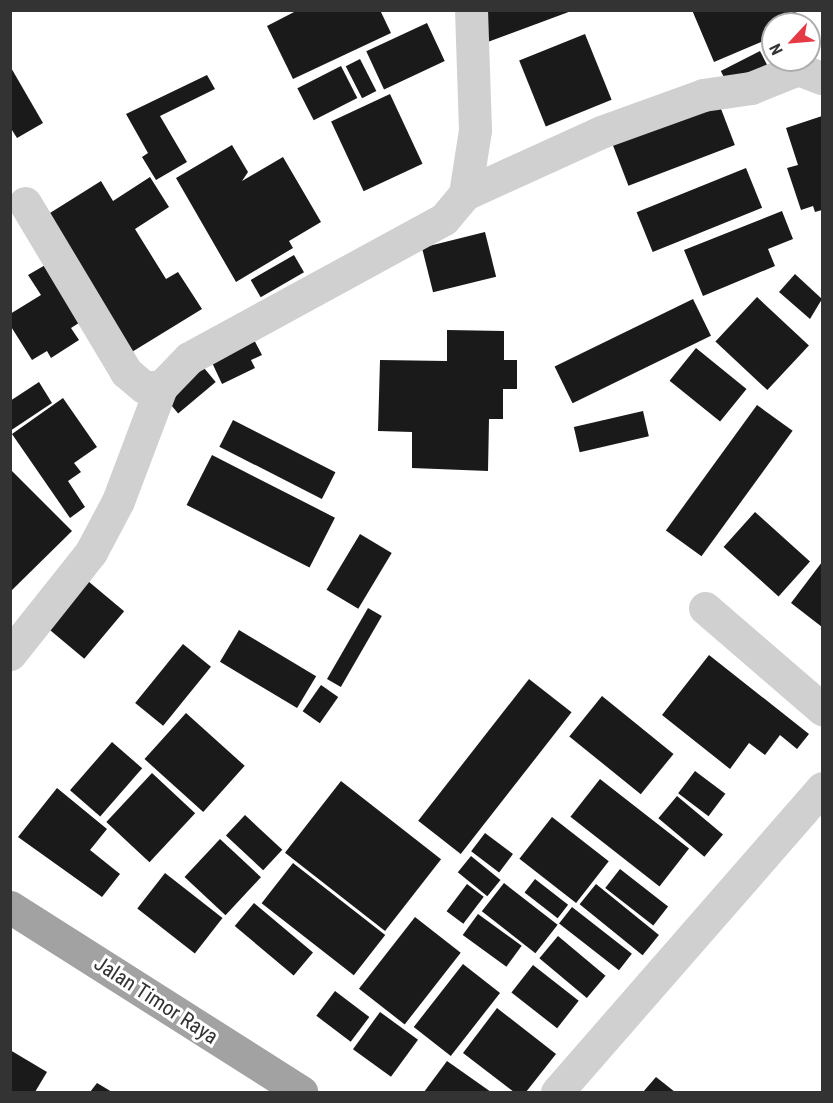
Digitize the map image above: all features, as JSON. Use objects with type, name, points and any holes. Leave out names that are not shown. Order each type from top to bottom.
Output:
[{"type":"highway","name":"Jalan Timor Raya","points":[[10,907],[301,1092]]},
{"type":"street","points":[[465,194],[475,130],[471,10]]},
{"type":"street","points":[[10,654],[91,552],[118,501],[161,387],[189,358],[444,219],[465,194],[601,132],[703,95],[751,88],[798,69],[822,78]]},
{"type":"street","points":[[25,203],[126,372],[144,387],[161,387]]},
{"type":"street","points":[[705,608],[822,709]]},
{"type":"street","points":[[557,1092],[822,788]]},
{"type":"building","points":[[298,10],[380,10],[391,33],[293,79],[267,26]]},
{"type":"building","points":[[474,10],[574,10],[485,43]]},
{"type":"building","points":[[692,10],[796,10],[797,12],[761,12],[761,42],[714,62]]},
{"type":"building","points":[[427,23],[445,61],[384,89],[366,51]]},
{"type":"building","points":[[585,34],[612,100],[546,126],[519,61]]},
{"type":"building","points":[[760,51],[761,72],[763,72],[730,89],[721,71]]},
{"type":"building","points":[[360,59],[376,91],[362,98],[346,66]]},
{"type":"building","points":[[10,66],[43,123],[17,138],[10,127]]},
{"type":"building","points":[[341,66],[357,98],[314,120],[297,88]]},
{"type":"building","points":[[207,75],[215,89],[160,116],[187,162],[156,180],[142,157],[148,153],[126,114]]},
{"type":"building","points":[[390,94],[423,164],[364,191],[331,121]]},
{"type":"building","points":[[718,101],[735,145],[628,186],[612,142]]},
{"type":"building","points":[[822,116],[822,210],[815,212],[813,206],[801,210],[787,168],[798,165],[786,128]]},
{"type":"building","points":[[232,145],[248,172],[242,181],[283,157],[321,222],[289,241],[293,248],[236,282],[176,178]]},
{"type":"building","points":[[746,168],[762,208],[653,252],[637,212]]},
{"type":"building","points":[[150,177],[169,207],[135,229],[166,279],[178,272],[202,309],[127,355],[42,218],[101,181],[113,201]]},
{"type":"building","points":[[782,211],[793,239],[768,249],[775,266],[703,296],[684,250]]},
{"type":"building","points":[[485,232],[496,277],[433,292],[422,248]]},
{"type":"building","points":[[294,255],[304,272],[261,297],[251,280]]},
{"type":"building","points":[[47,264],[82,321],[71,328],[79,340],[51,358],[47,351],[32,360],[10,325],[10,314],[41,295],[28,275]]},
{"type":"building","points":[[795,274],[822,299],[810,319],[779,292]]},
{"type":"building","points":[[757,297],[809,345],[767,390],[715,342]]},
{"type":"building","points":[[693,299],[711,336],[573,403],[555,367]]},
{"type":"building","points":[[447,330],[504,331],[504,360],[517,360],[517,389],[503,389],[503,419],[489,419],[488,471],[412,468],[412,432],[378,431],[380,360],[447,361]]},
{"type":"building","points":[[251,334],[262,355],[251,360],[255,368],[222,384],[208,354]]},
{"type":"building","points":[[696,348],[747,389],[720,422],[670,381]]},
{"type":"building","points":[[199,362],[216,382],[178,413],[161,393]]},
{"type":"building","points":[[39,382],[52,403],[10,431],[10,401]]},
{"type":"building","points":[[63,398],[97,447],[74,463],[81,472],[68,481],[85,507],[70,518],[12,434]]},
{"type":"building","points":[[757,405],[793,431],[701,556],[666,530]]},
{"type":"building","points":[[643,411],[649,436],[580,452],[574,427]]},
{"type":"building","points":[[233,420],[335,472],[322,499],[219,447]]},
{"type":"building","points":[[212,455],[335,518],[310,568],[187,505]]},
{"type":"building","points":[[10,469],[72,531],[10,592]]},
{"type":"building","points":[[755,512],[810,562],[779,596],[724,547]]},
{"type":"building","points":[[360,534],[392,553],[358,609],[327,590]]},
{"type":"building","points":[[822,562],[822,627],[791,603]]},
{"type":"building","points":[[82,576],[124,611],[84,659],[42,623]]},
{"type":"building","points":[[368,608],[382,616],[341,687],[327,679]]},
{"type":"building","points":[[239,630],[316,676],[297,708],[220,662]]},
{"type":"building","points":[[183,644],[211,667],[163,726],[135,703]]},
{"type":"building","points":[[709,655],[809,734],[797,749],[780,735],[765,755],[749,743],[730,769],[662,715]]},
{"type":"building","points":[[529,679],[572,712],[461,854],[418,821]]},
{"type":"building","points":[[321,685],[338,697],[320,723],[303,711]]},
{"type":"building","points":[[602,696],[673,754],[641,794],[569,736]]},
{"type":"building","points":[[186,713],[245,766],[203,812],[145,759]]},
{"type":"building","points":[[112,742],[142,768],[100,817],[70,790]]},
{"type":"building","points":[[695,771],[725,794],[708,816],[678,793]]},
{"type":"building","points":[[152,773],[195,813],[149,862],[106,822]]},
{"type":"building","points":[[600,779],[689,849],[659,886],[570,817]]},
{"type":"building","points":[[341,781],[441,859],[385,931],[285,853]]},
{"type":"building","points":[[57,788],[107,829],[90,850],[120,874],[102,897],[18,837]]},
{"type":"building","points":[[677,796],[723,835],[704,857],[658,818]]},
{"type":"building","points":[[245,815],[282,850],[263,870],[226,835]]},
{"type":"building","points":[[552,817],[609,861],[576,903],[519,859]]},
{"type":"building","points":[[485,833],[513,854],[499,872],[471,851]]},
{"type":"building","points":[[220,839],[261,877],[225,915],[185,877]]},
{"type":"building","points":[[471,856],[501,880],[487,896],[458,872]]},
{"type":"building","points":[[293,863],[385,935],[354,975],[262,903]]},
{"type":"building","points":[[620,869],[668,907],[653,925],[605,888]]},
{"type":"building","points":[[165,873],[223,918],[195,953],[137,908]]},
{"type":"building","points":[[535,879],[568,905],[558,918],[525,892]]},
{"type":"building","points":[[504,883],[558,925],[535,953],[482,911]]},
{"type":"building","points":[[467,884],[484,897],[463,924],[447,911]]},
{"type":"building","points":[[596,884],[659,935],[643,955],[580,904]]},
{"type":"building","points":[[254,903],[313,952],[294,975],[235,926]]},
{"type":"building","points":[[572,907],[632,954],[619,970],[559,924]]},
{"type":"building","points":[[478,914],[522,946],[506,967],[463,935]]},
{"type":"building","points":[[415,917],[461,953],[405,1024],[359,989]]},
{"type":"building","points":[[558,936],[605,976],[587,998],[539,958]]},
{"type":"building","points":[[463,964],[500,993],[451,1056],[414,1027]]},
{"type":"building","points":[[533,965],[579,1001],[557,1028],[511,993]]},
{"type":"building","points":[[335,991],[369,1017],[351,1042],[316,1016]]},
{"type":"building","points":[[497,1008],[556,1054],[526,1092],[514,1092],[463,1053]]},
{"type":"building","points":[[380,1012],[418,1040],[391,1077],[353,1049]]},
{"type":"building","points":[[10,1050],[47,1072],[35,1092],[10,1092]]},
{"type":"building","points":[[447,1061],[491,1092],[424,1092]]},
{"type":"building","points":[[656,1077],[675,1092],[643,1092]]},
{"type":"building","points":[[97,1083],[112,1092],[90,1092]]}]
